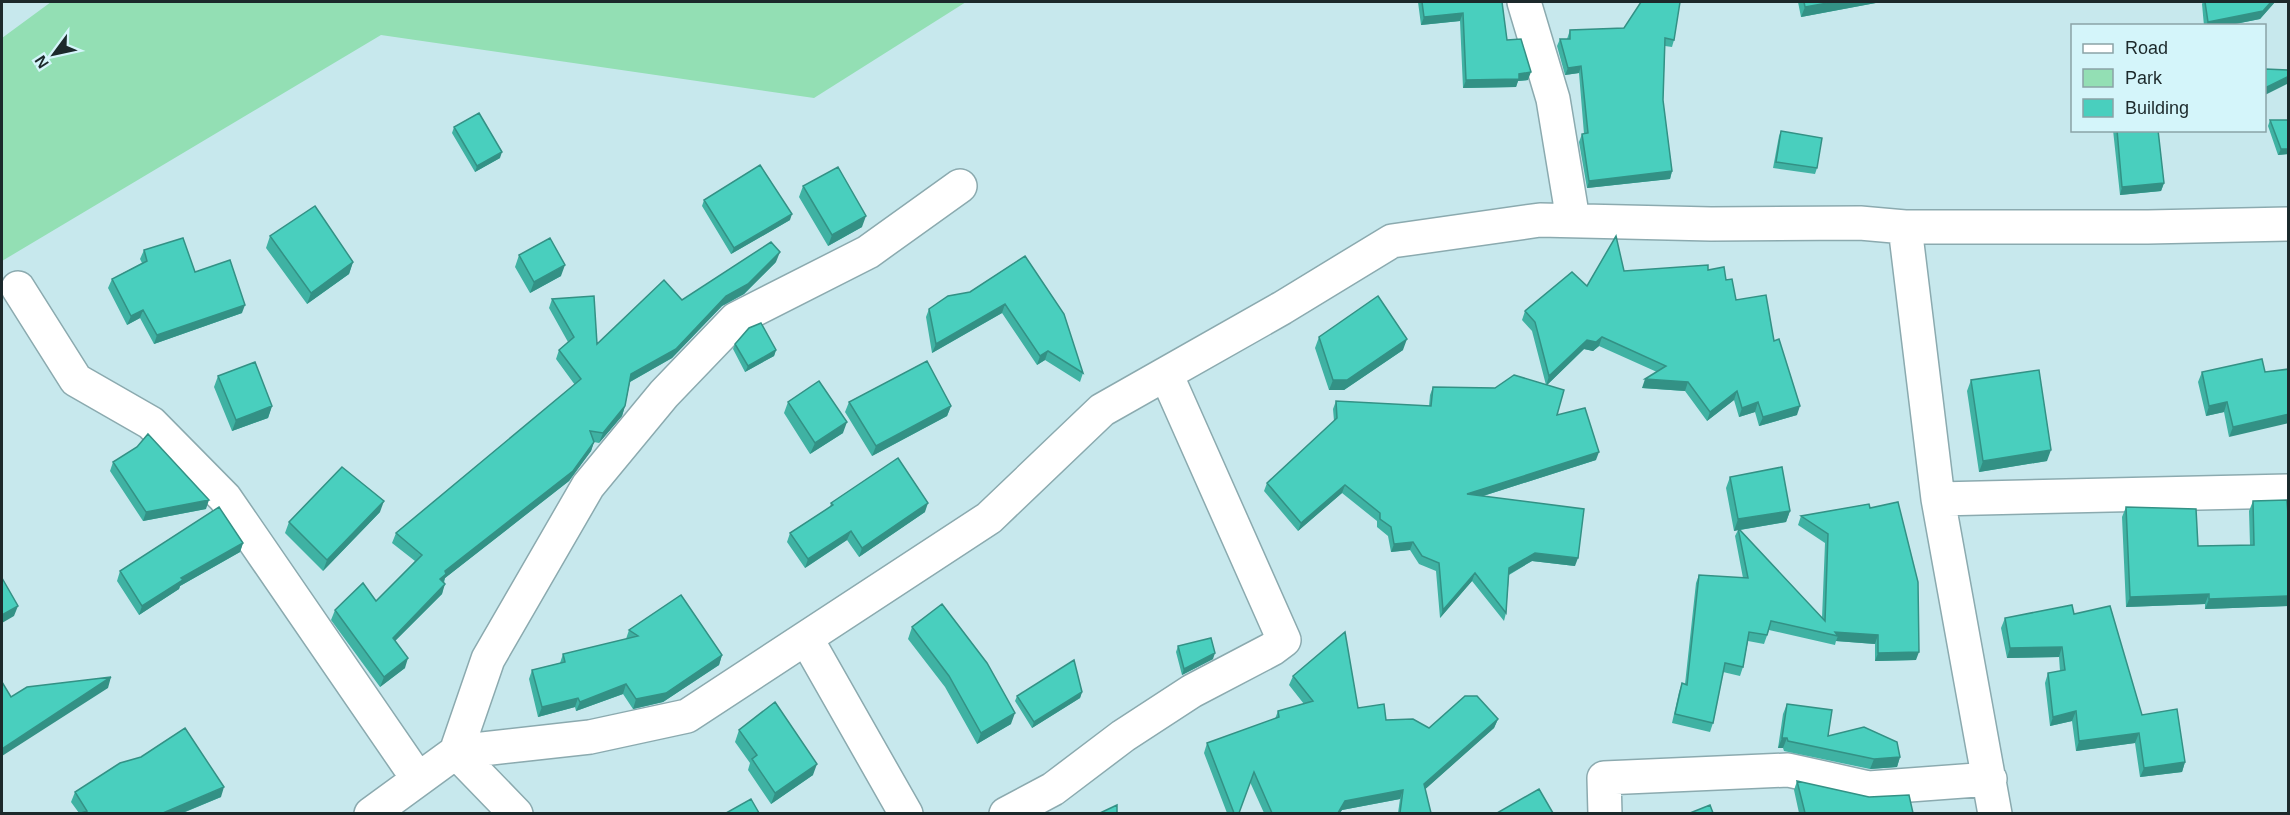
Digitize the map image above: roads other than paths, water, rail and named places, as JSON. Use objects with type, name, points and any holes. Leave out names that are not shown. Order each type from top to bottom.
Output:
[{"type":"street","points":[[1524,2],[1553,99],[1573,220]]},
{"type":"street","points":[[456,752],[488,659],[576,506],[588,486],[664,394],[736,319],[868,252],[960,186]]},
{"type":"street","points":[[371,813],[456,752],[590,736],[687,716],[989,518],[1102,410],[1282,308],[1392,241],[1540,220],[1711,224],[1860,223],[1905,227],[2148,227],[2289,224]]},
{"type":"street","points":[[1905,227],[1938,499],[1995,813]]},
{"type":"street","points":[[18,288],[76,380],[151,423],[225,498],[418,779]]},
{"type":"street","points":[[1006,813],[1053,789],[1123,736],[1192,691],[1272,649],[1284,640],[1166,374]]},
{"type":"street","points":[[1938,499],[2289,491]]},
{"type":"street","points":[[806,638],[906,813]]},
{"type":"street","points":[[456,752],[516,813]]},
{"type":"street","points":[[1605,813],[1604,778],[1788,770],[1869,788],[1990,779]]}]
